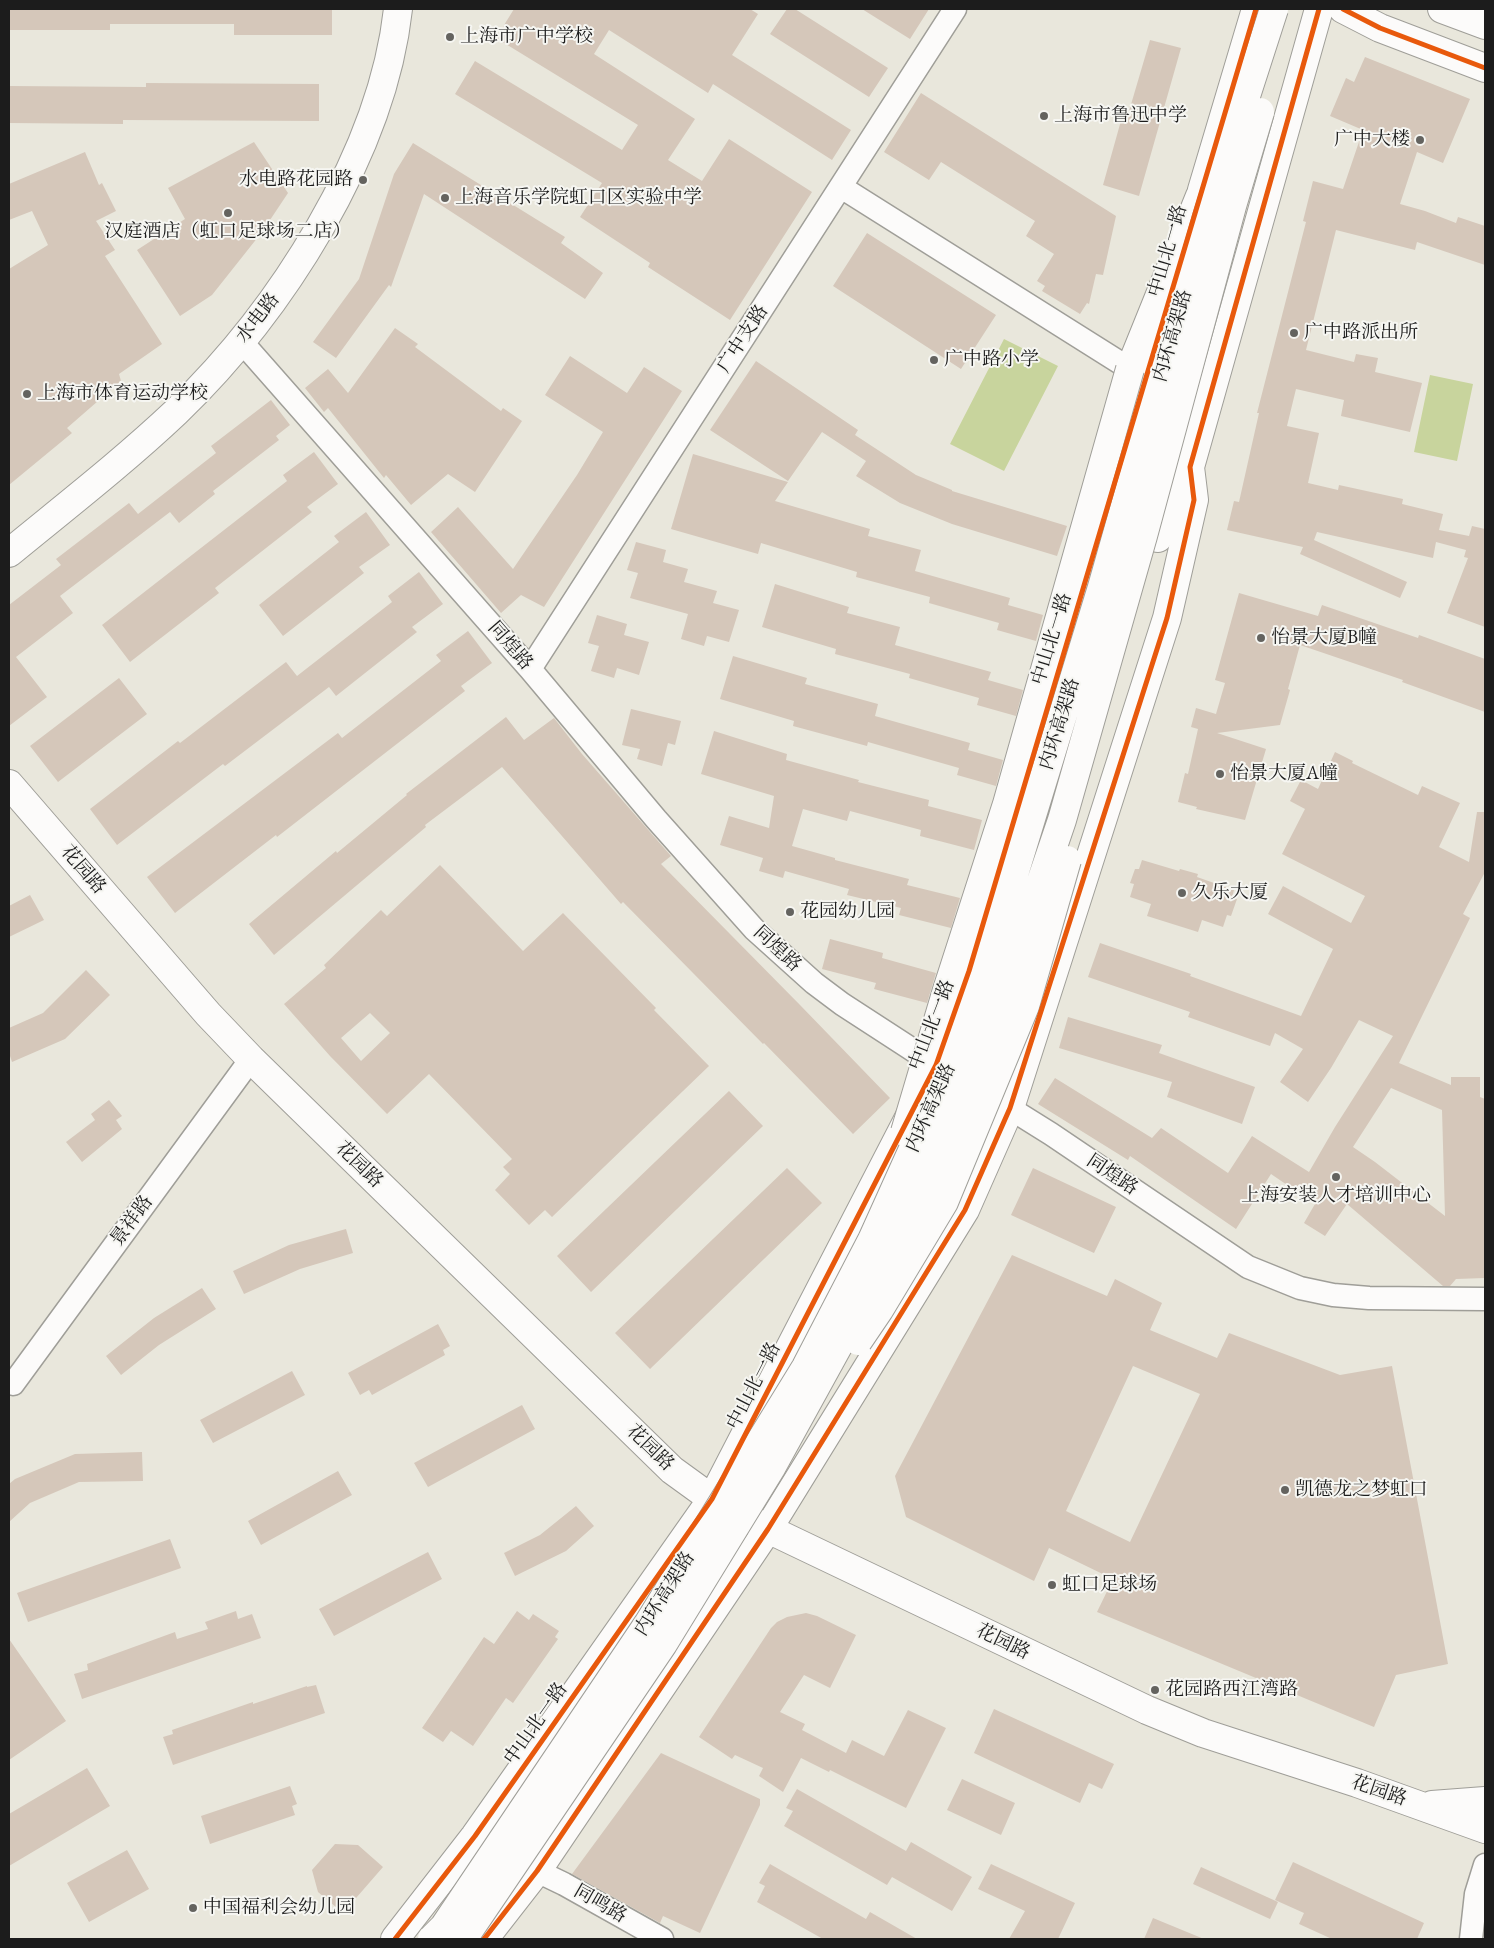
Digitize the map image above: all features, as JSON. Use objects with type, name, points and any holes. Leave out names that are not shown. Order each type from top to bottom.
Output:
[{"type":"main road","name":"水电路","points":[[9,553],[176,412],[241,341],[290,276],[347,176],[382,90],[392,51],[398,9]]},
{"type":"main road","name":"中山北一路","points":[[395,1939],[475,1836],[712,1498],[936,1065],[968,971],[1256,9]]},
{"type":"main road","name":"内环高架路","points":[[432,1939],[444,1927],[648,1624],[806,1367],[872,1240],[955,1056],[1002,912],[1102,586],[1207,216],[1274,9]]},
{"type":"main road","name":"内环高架路","points":[[463,1939],[663,1644],[771,1468],[902,1230],[980,1061],[1062,820],[1143,536],[1232,206],[1291,9]]},
{"type":"main road","points":[[771,1468],[880,1310],[944,1202],[1025,1006],[1158,538],[1190,467],[1319,9]]},
{"type":"main road","points":[[1343,9],[1380,28],[1485,68]]},
{"type":"main road","points":[[1442,9],[1485,25]]},
{"type":"main road","points":[[872,1240],[947,990],[1007,804],[1130,369],[1200,196]]},
{"type":"main road","points":[[484,1939],[537,1871],[768,1529],[965,1210],[1010,1108],[1167,618],[1194,500],[1190,467]]},
{"type":"main road","name":"花园路","points":[[9,784],[208,1014],[251,1059],[672,1470],[712,1498],[768,1529],[1147,1710],[1203,1733],[1423,1806],[1485,1829]]},
{"type":"main road","points":[[1423,1806],[1485,1801]]},
{"type":"street","name":"广中支路","points":[[530,669],[955,9]]},
{"type":"street","points":[[841,187],[1130,369]]},
{"type":"street","name":"同煌路","points":[[241,341],[530,669],[656,819],[754,928],[814,983],[842,1004],[936,1065],[1052,1134],[1248,1267],[1300,1288],[1333,1296],[1458,1300],[1485,1299]]},
{"type":"street","name":"景祥路","points":[[14,1384],[251,1059]]},
{"type":"street","points":[[1471,1939],[1476,1894],[1485,1865]]},
{"type":"street","name":"同鸣路","points":[[537,1871],[662,1939]]},
{"type":"green space","points":[[1004,339],[1058,366],[1004,471],[950,444]]},
{"type":"green space","points":[[1430,375],[1473,384],[1457,461],[1414,452]]},
{"type":"building","points":[[9,9],[332,9],[332,35],[234,35],[234,24],[110,24],[110,30],[9,30]]},
{"type":"building","points":[[514,9],[750,9],[758,14],[732,55],[851,130],[832,160],[713,84],[708,93],[609,30],[594,54],[695,119],[668,160],[702,181],[729,139],[812,192],[730,320],[648,267],[650,263],[580,217],[602,183],[455,94],[475,61],[622,150],[638,125],[496,38]]},
{"type":"building","points":[[787,9],[795,9],[888,68],[869,97],[770,34]]},
{"type":"building","points":[[862,9],[929,9],[910,39]]},
{"type":"building","points":[[1150,40],[1181,48],[1139,196],[1103,185],[1122,117],[1127,118]]},
{"type":"building","points":[[1365,57],[1470,99],[1443,163],[1417,152],[1400,204],[1456,223],[1458,217],[1485,226],[1485,265],[1417,242],[1415,250],[1336,230],[1306,350],[1354,362],[1356,354],[1378,358],[1375,372],[1422,383],[1410,432],[1341,416],[1344,400],[1296,389],[1287,426],[1319,433],[1308,483],[1338,490],[1339,485],[1403,499],[1402,504],[1443,514],[1439,530],[1469,536],[1472,526],[1485,529],[1485,627],[1447,613],[1468,558],[1464,557],[1466,550],[1436,542],[1433,558],[1317,532],[1314,540],[1407,582],[1400,598],[1300,554],[1303,547],[1227,530],[1234,501],[1239,502],[1259,413],[1257,413],[1306,222],[1303,221],[1313,181],[1343,189],[1363,130],[1330,116],[1346,78],[1354,82]]},
{"type":"building","points":[[146,83],[319,84],[319,121],[123,120],[123,124],[9,123],[9,86],[146,87]]},
{"type":"building","points":[[921,93],[1116,216],[1103,275],[1096,274],[1089,304],[1087,303],[1080,314],[1042,291],[1045,286],[1037,281],[1054,254],[1026,236],[1035,221],[941,162],[929,180],[884,152]]},
{"type":"building","name":"汉庭酒店（虹口足球场二店）","points":[[254,142],[288,193],[262,232],[212,295],[180,316],[137,250],[185,219],[168,188]]},
{"type":"building","points":[[413,143],[565,237],[561,243],[603,273],[585,299],[424,194],[391,287],[389,285],[336,358],[313,342],[359,279],[394,174]]},
{"type":"building","points":[[85,152],[99,185],[102,183],[116,211],[96,221],[115,250],[105,256],[162,344],[119,374],[121,381],[67,428],[72,433],[9,485],[9,269],[48,245],[32,211],[9,220],[9,184]]},
{"type":"building","points":[[867,233],[996,315],[961,369],[833,286]]},
{"type":"building","points":[[395,328],[418,344],[415,347],[501,411],[503,408],[522,421],[475,492],[448,474],[411,505],[386,475],[384,478],[328,408],[324,412],[305,388],[328,369],[348,393]]},
{"type":"building","points":[[570,356],[627,393],[644,367],[682,391],[544,607],[521,595],[501,613],[431,532],[458,507],[513,569],[577,475],[603,432],[545,395]]},
{"type":"building","points":[[756,361],[858,430],[855,435],[916,475],[952,491],[1067,526],[1057,556],[952,524],[900,503],[856,476],[866,461],[822,432],[788,481],[710,430]]},
{"type":"building","points":[[271,400],[290,425],[276,436],[279,440],[213,491],[215,494],[179,523],[170,512],[60,596],[73,613],[16,657],[47,697],[9,726],[9,605],[61,565],[56,559],[129,503],[138,514],[216,453],[211,446]]},
{"type":"building","points":[[314,452],[338,484],[307,507],[312,512],[215,588],[219,593],[130,662],[102,625],[287,481],[283,475]]},
{"type":"building","points":[[693,454],[788,482],[775,501],[870,529],[868,536],[921,550],[915,571],[1010,598],[1008,605],[1043,615],[1036,641],[997,630],[999,623],[929,603],[930,597],[856,577],[857,572],[761,543],[758,554],[671,529]]},
{"type":"building","points":[[366,512],[390,545],[359,567],[364,573],[283,636],[259,605],[339,542],[334,536]]},
{"type":"building","points":[[636,542],[666,550],[663,562],[688,569],[684,582],[717,591],[713,603],[739,610],[729,642],[707,636],[704,646],[681,639],[688,614],[630,598],[638,573],[627,570]]},
{"type":"building","points":[[419,572],[443,604],[412,627],[417,632],[336,696],[329,687],[225,766],[223,764],[117,845],[90,809],[178,741],[180,743],[286,662],[297,676],[392,602],[388,596]]},
{"type":"building","points":[[775,584],[849,607],[847,613],[900,627],[895,645],[991,672],[988,680],[1023,690],[1016,716],[977,705],[979,698],[909,678],[910,674],[835,654],[836,649],[762,627]]},
{"type":"building","points":[[1239,593],[1318,616],[1322,605],[1418,638],[1419,635],[1485,659],[1485,712],[1402,682],[1403,680],[1300,645],[1280,725],[1217,733],[1266,749],[1245,820],[1196,809],[1197,807],[1178,802],[1185,773],[1188,774],[1198,729],[1191,727],[1196,708],[1216,714],[1225,683],[1215,680]]},
{"type":"building","points":[[597,615],[627,624],[624,635],[649,642],[639,675],[617,668],[614,678],[591,671],[599,646],[588,643]]},
{"type":"building","points":[[468,631],[492,663],[461,686],[465,691],[277,837],[276,835],[175,913],[147,877],[338,733],[342,738],[441,661],[436,655]]},
{"type":"building","points":[[733,656],[807,678],[805,684],[878,704],[875,716],[970,743],[968,750],[1003,760],[996,786],[957,775],[959,768],[868,742],[867,746],[793,726],[794,721],[720,699]]},
{"type":"building","points":[[119,678],[147,714],[58,782],[30,746]]},
{"type":"building","points":[[631,709],[681,721],[675,745],[668,743],[662,766],[637,759],[640,749],[622,745]]},
{"type":"building","points":[[506,717],[524,740],[554,718],[582,754],[671,856],[661,864],[890,1098],[853,1134],[623,902],[621,904],[502,767],[425,825],[426,827],[274,955],[249,924],[406,794]]},
{"type":"building","points":[[714,731],[787,754],[786,760],[859,780],[858,782],[929,800],[928,806],[982,820],[974,850],[920,836],[921,830],[850,811],[847,821],[803,809],[792,846],[835,858],[835,860],[909,879],[907,885],[960,898],[951,928],[899,915],[901,908],[847,895],[849,889],[785,871],[783,878],[759,871],[763,858],[720,845],[729,816],[769,828],[774,796],[701,774]]},
{"type":"building","points":[[1335,752],[1353,761],[1352,763],[1418,795],[1422,786],[1460,803],[1439,847],[1469,862],[1477,812],[1485,812],[1485,872],[1463,914],[1470,918],[1399,1063],[1451,1085],[1451,1077],[1480,1077],[1480,1097],[1485,1099],[1485,1278],[1456,1279],[1450,1286],[1443,1286],[1347,1204],[1325,1236],[1304,1223],[1315,1204],[1271,1174],[1236,1229],[1130,1156],[1128,1160],[1038,1104],[1055,1078],[1152,1138],[1161,1128],[1228,1173],[1252,1136],[1309,1172],[1335,1127],[1393,1036],[1359,1020],[1331,1068],[1308,1102],[1280,1082],[1303,1049],[1275,1033],[1270,1046],[1188,1017],[1190,1012],[1088,977],[1100,943],[1191,974],[1190,976],[1301,1016],[1333,949],[1268,914],[1283,886],[1351,923],[1365,896],[1282,854],[1305,809],[1290,801],[1301,780],[1318,789]],"holes":[[[1391,1088],[1442,1110],[1445,1216],[1353,1147]]]},
{"type":"building","name":"久乐大厦","points":[[1142,860],[1179,871],[1180,869],[1198,874],[1197,877],[1234,890],[1232,897],[1237,899],[1231,916],[1227,915],[1223,927],[1202,920],[1198,932],[1147,916],[1151,904],[1130,897],[1134,884],[1130,883],[1135,869],[1139,869]]},
{"type":"building","points":[[440,865],[523,951],[563,913],[656,1008],[654,1010],[709,1066],[552,1217],[545,1210],[529,1225],[495,1190],[510,1174],[503,1167],[512,1159],[429,1074],[387,1114],[330,1056],[284,1004],[326,968],[324,965],[381,910],[387,916]],"holes":[[[370,1013],[390,1033],[361,1061],[341,1038]]]},
{"type":"building","points":[[30,895],[44,920],[9,937],[9,906]]},
{"type":"building","points":[[830,939],[883,953],[882,958],[936,973],[927,1003],[874,989],[876,983],[822,969]]},
{"type":"building","points":[[86,970],[110,995],[65,1039],[12,1062],[9,1053],[9,1028],[43,1013]]},
{"type":"building","points":[[1068,1017],[1162,1045],[1159,1053],[1255,1087],[1242,1124],[1167,1097],[1172,1082],[1059,1048]]},
{"type":"building","points":[[729,1091],[763,1126],[591,1292],[557,1256]]},
{"type":"building","points":[[109,1100],[122,1116],[116,1120],[122,1129],[82,1162],[66,1142],[95,1120],[91,1114]]},
{"type":"building","points":[[787,1168],[822,1203],[650,1369],[615,1333]]},
{"type":"building","points":[[1033,1168],[1116,1207],[1094,1253],[1011,1215]]},
{"type":"building","points":[[346,1229],[353,1253],[300,1269],[244,1294],[233,1271],[289,1245]]},
{"type":"building","name":"凯德龙之梦虹口","points":[[1012,1255],[1107,1296],[1115,1279],[1162,1303],[1150,1330],[1217,1358],[1229,1333],[1340,1375],[1392,1366],[1448,1664],[1396,1675],[1374,1727],[1097,1612],[1113,1579],[1049,1548],[1034,1581],[906,1517],[895,1476]],"holes":[[[1133,1366],[1200,1394],[1130,1542],[1066,1511]]]},
{"type":"building","points":[[202,1288],[216,1309],[159,1345],[121,1375],[106,1356],[154,1318]]},
{"type":"building","points":[[438,1324],[450,1346],[443,1350],[445,1355],[372,1395],[369,1390],[360,1395],[348,1373]]},
{"type":"building","points":[[292,1371],[305,1395],[213,1443],[200,1420]]},
{"type":"building","points":[[522,1405],[535,1429],[428,1487],[414,1463]]},
{"type":"building","points":[[142,1452],[143,1481],[79,1482],[30,1503],[9,1522],[9,1484],[15,1479],[75,1454]]},
{"type":"building","points":[[338,1471],[352,1495],[261,1545],[248,1521]]},
{"type":"building","points":[[576,1506],[594,1526],[566,1551],[515,1576],[504,1553],[540,1535]]},
{"type":"building","points":[[170,1539],[181,1568],[28,1622],[17,1593]]},
{"type":"building","points":[[428,1552],[442,1579],[334,1636],[319,1609]]},
{"type":"building","points":[[236,1611],[238,1619],[252,1614],[261,1638],[82,1699],[74,1674],[88,1670],[87,1664],[175,1632],[177,1639],[208,1629],[205,1622]]},
{"type":"building","points":[[517,1611],[529,1620],[533,1614],[559,1631],[555,1637],[558,1639],[513,1703],[506,1698],[473,1746],[451,1731],[443,1742],[422,1728],[484,1637],[494,1644]]},
{"type":"building","points":[[806,1613],[817,1616],[856,1635],[830,1688],[804,1675],[780,1712],[805,1724],[802,1730],[846,1753],[852,1740],[884,1756],[908,1710],[946,1728],[906,1808],[830,1770],[829,1772],[801,1758],[783,1792],[759,1776],[763,1768],[735,1755],[732,1759],[699,1737],[771,1628],[777,1622],[787,1617]]},
{"type":"building","points":[[9,1639],[66,1721],[9,1760]]},
{"type":"building","points":[[316,1685],[325,1713],[173,1765],[163,1737],[173,1734],[172,1730],[253,1702],[253,1704],[307,1686]]},
{"type":"building","points":[[994,1709],[1114,1764],[1102,1789],[1089,1783],[1080,1803],[974,1753]]},
{"type":"building","points":[[661,1753],[760,1799],[760,1805],[700,1933],[663,1916],[660,1923],[572,1874]]},
{"type":"building","points":[[87,1768],[110,1806],[9,1866],[9,1814]]},
{"type":"building","points":[[962,1779],[1015,1803],[1001,1835],[947,1810]]},
{"type":"building","points":[[290,1786],[297,1804],[292,1806],[295,1815],[210,1844],[201,1816]]},
{"type":"building","points":[[797,1789],[906,1851],[911,1842],[972,1877],[952,1911],[892,1877],[887,1885],[784,1826],[793,1811],[786,1808]]},
{"type":"building","points":[[335,1844],[358,1845],[383,1867],[343,1913],[318,1892],[312,1870]]},
{"type":"building","points":[[127,1850],[149,1889],[89,1922],[67,1883]]},
{"type":"building","points":[[1293,1862],[1424,1923],[1417,1939],[1332,1939],[1299,1924],[1304,1913],[1275,1900]]},
{"type":"building","points":[[770,1864],[866,1919],[870,1912],[917,1939],[823,1939],[757,1902],[765,1886],[759,1883]]},
{"type":"building","points":[[991,1864],[1075,1903],[1058,1939],[1009,1939],[1025,1911],[978,1889]]},
{"type":"building","points":[[1201,1867],[1278,1902],[1270,1919],[1193,1884]]},
{"type":"building","points":[[1153,1918],[1204,1939],[1144,1939]]},
{"type":"cycle path","points":[[395,1939],[475,1836],[712,1499],[936,1065],[969,971],[1256,9]]},
{"type":"cycle path","points":[[484,1939],[537,1871],[768,1529],[965,1210],[1010,1108],[1167,618],[1194,500],[1190,467],[1319,9]]},
{"type":"cycle path","points":[[1343,9],[1380,28],[1485,68]]},
{"type":"place","name":"上海市广中学校","points":[[450,37]]},
{"type":"place","name":"上海市鲁迅中学","points":[[1044,116]]},
{"type":"place","name":"广中大楼","points":[[1420,140]]},
{"type":"place","name":"水电路花园路","points":[[363,180]]},
{"type":"place","name":"上海音乐学院虹口区实验中学","points":[[445,198]]},
{"type":"place","name":"汉庭酒店（虹口足球场二店）","points":[[228,213]]},
{"type":"place","name":"广中路派出所","points":[[1294,333]]},
{"type":"place","name":"广中路小学","points":[[934,360]]},
{"type":"place","name":"上海市体育运动学校","points":[[27,394]]},
{"type":"place","name":"怡景大厦B幢","points":[[1261,638]]},
{"type":"place","name":"怡景大厦A幢","points":[[1220,774]]},
{"type":"place","name":"久乐大厦","points":[[1182,893]]},
{"type":"place","name":"花园幼儿园","points":[[790,912]]},
{"type":"place","name":"上海安装人才培训中心","points":[[1336,1177]]},
{"type":"place","name":"凯德龙之梦虹口","points":[[1285,1490]]},
{"type":"place","name":"虹口足球场","points":[[1052,1585]]},
{"type":"place","name":"花园路西江湾路","points":[[1155,1690]]},
{"type":"place","name":"中国福利会幼儿园","points":[[193,1908]]}]
